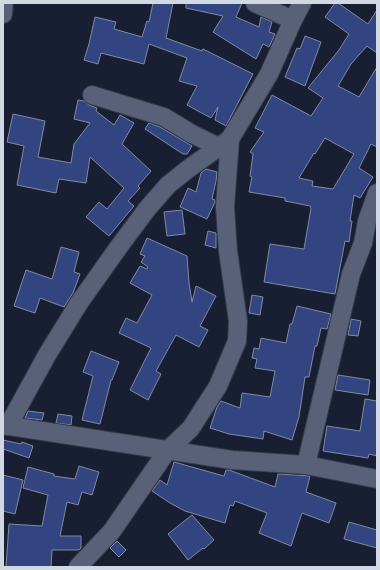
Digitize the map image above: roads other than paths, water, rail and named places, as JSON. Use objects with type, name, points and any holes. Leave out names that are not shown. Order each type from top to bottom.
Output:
[{"type":"street","points":[[255,3],[293,20]]},
{"type":"street","points":[[302,3],[269,74],[225,143],[168,185],[147,209],[79,303],[5,426],[232,460],[306,465],[377,479]]},
{"type":"street","points":[[92,95],[164,117],[192,134],[225,143]]},
{"type":"street","points":[[78,567],[112,530],[168,451],[191,428],[218,386],[237,341],[238,321],[228,251],[225,207],[225,143]]},
{"type":"street","points":[[306,465],[351,274],[363,243],[367,221],[377,193]]}]
